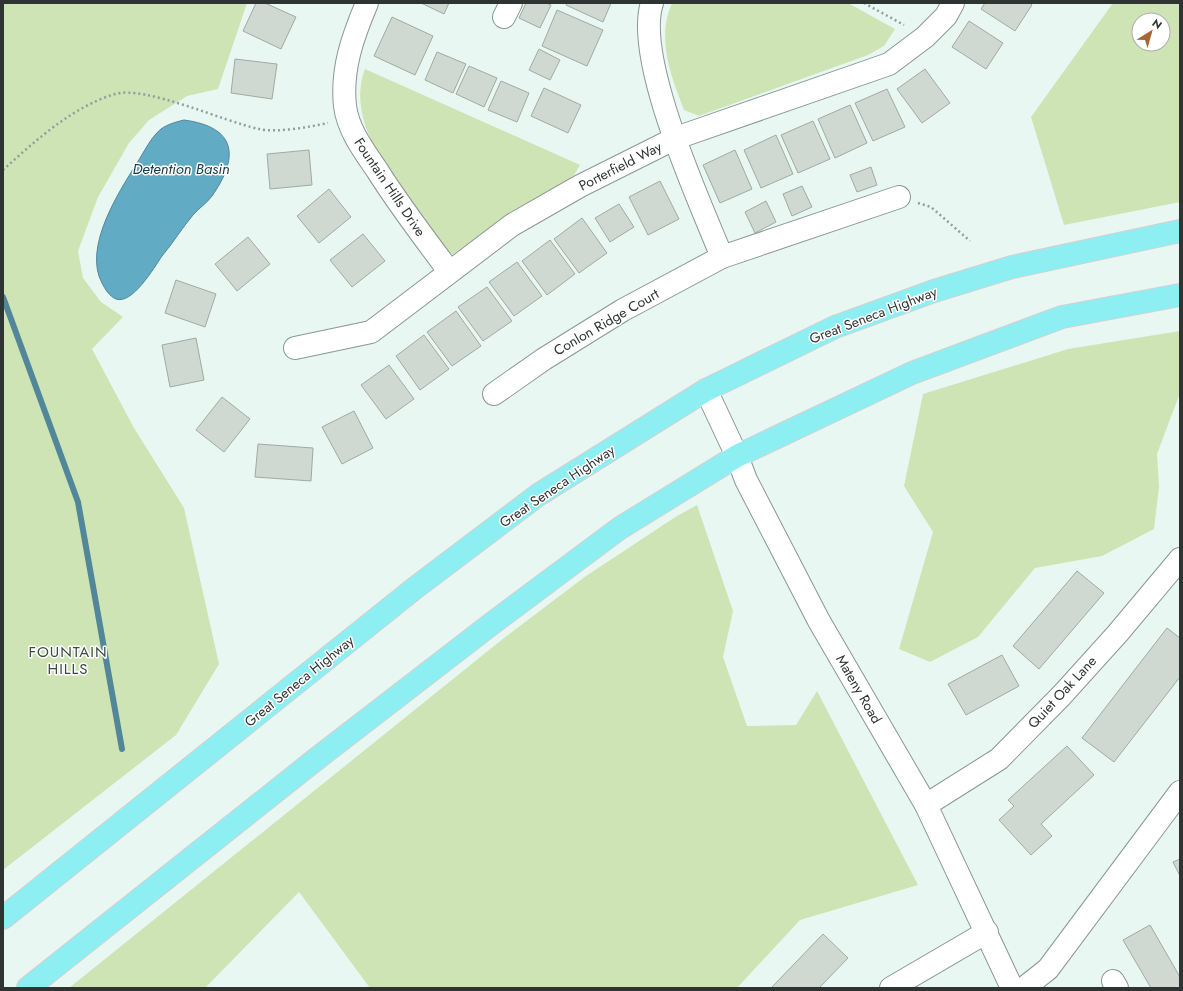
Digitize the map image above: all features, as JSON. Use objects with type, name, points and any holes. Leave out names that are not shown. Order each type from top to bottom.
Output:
[{"type":"main road","name":"Great Seneca Highway","points":[[3,918],[415,588],[532,500],[706,390],[835,327],[934,291],[1012,267],[1180,231]]},
{"type":"main road","points":[[28,988],[308,765],[502,616],[620,528],[737,456],[912,373],[1062,317],[1180,295]]},
{"type":"street","name":"Fountain Hills Drive","points":[[367,3],[355,31],[346,62],[344,92],[345,107],[356,138],[399,204],[449,272]]},
{"type":"street","points":[[652,3],[648,15],[649,46],[664,104],[722,257]]},
{"type":"street","name":"Porterfield Way","points":[[295,348],[371,332],[512,225],[580,186],[676,138],[889,64],[925,37],[946,16],[953,3]]},
{"type":"street","name":"Conlon Ridge Court","points":[[494,394],[544,359],[623,310],[722,257],[899,197]]},
{"type":"street","name":"Mateny Road","points":[[706,390],[737,456],[746,480],[819,620],[926,805],[1012,988]]},
{"type":"street","name":"Quiet Oak Lane","points":[[926,805],[999,759],[1062,695],[1118,633],[1180,559]]},
{"type":"street","points":[[1024,988],[1048,969],[1180,792]]},
{"type":"street","points":[[891,988],[987,932]]},
{"type":"path","points":[[864,3],[925,37]]},
{"type":"path","points":[[3,170],[44,133],[92,103],[116,94],[140,93],[260,129],[303,128],[349,119]]},
{"type":"path","points":[[899,197],[931,207],[970,241]]},
{"type":"green space","points":[[3,3],[247,3],[218,89],[187,96],[149,120],[129,143],[98,197],[78,251],[83,278],[101,302],[123,317],[92,349],[134,428],[184,508],[219,664],[176,735],[3,870]]},
{"type":"green space","points":[[672,3],[848,3],[895,29],[884,46],[868,55],[699,116],[684,110],[670,71],[665,44],[665,30],[667,17]]},
{"type":"green space","points":[[1113,3],[1180,3],[1180,202],[1064,225],[1031,117]]},
{"type":"green space","points":[[365,69],[580,165],[574,175],[500,221],[453,254],[445,252],[373,145],[361,108],[360,88]]},
{"type":"green space","points":[[1180,331],[1180,393],[1157,454],[1159,487],[1154,529],[1102,556],[1035,568],[978,637],[930,662],[899,649],[933,532],[904,486],[923,394],[1068,349]]},
{"type":"green space","points":[[697,505],[733,611],[723,657],[747,726],[796,725],[817,691],[918,885],[800,920],[737,988],[370,988],[299,892],[205,988],[69,988],[504,638],[586,576],[677,516]]},
{"type":"water","name":"Detention Basin","points":[[184,120],[214,129],[223,137],[228,146],[229,156],[227,168],[221,182],[212,196],[195,212],[142,284],[129,296],[122,299],[116,299],[106,290],[97,269],[97,254],[105,221],[121,189],[154,136],[166,126]]},
{"type":"building","points":[[256,3],[265,3],[296,17],[281,49],[243,31]]},
{"type":"building","points":[[421,3],[449,3],[444,14]]},
{"type":"building","points":[[526,3],[546,3],[551,5],[540,28],[519,18]]},
{"type":"building","points":[[567,3],[611,3],[603,22],[566,5]]},
{"type":"building","points":[[985,3],[1029,3],[1032,5],[1015,31],[981,9]]},
{"type":"building","points":[[557,10],[603,30],[587,66],[542,46]]},
{"type":"building","points":[[392,17],[433,36],[415,75],[374,56]]},
{"type":"building","points":[[969,21],[1003,43],[986,69],[952,47]]},
{"type":"building","points":[[539,49],[560,60],[550,80],[529,70]]},
{"type":"building","points":[[437,52],[466,64],[453,93],[425,80]]},
{"type":"building","points":[[235,59],[277,64],[272,99],[231,93]]},
{"type":"building","points":[[469,66],[497,78],[484,107],[456,94]]},
{"type":"building","points":[[925,69],[950,103],[922,123],[897,89]]},
{"type":"building","points":[[501,81],[529,93],[517,122],[488,110]]},
{"type":"building","points":[[544,88],[581,105],[568,133],[531,116]]},
{"type":"building","points":[[887,89],[905,127],[873,141],[855,103]]},
{"type":"building","points":[[850,105],[867,143],[835,158],[818,119]]},
{"type":"building","points":[[813,121],[830,159],[798,173],[781,135]]},
{"type":"building","points":[[776,135],[793,174],[761,188],[744,150]]},
{"type":"building","points":[[309,150],[312,185],[270,189],[267,154]]},
{"type":"building","points":[[735,150],[752,189],[720,203],[703,165]]},
{"type":"building","points":[[871,167],[877,185],[857,192],[850,175]]},
{"type":"building","points":[[660,181],[679,219],[648,235],[629,197]]},
{"type":"building","points":[[802,186],[812,207],[792,216],[783,194]]},
{"type":"building","points":[[329,189],[351,217],[319,243],[297,216]]},
{"type":"building","points":[[766,201],[776,222],[755,233],[745,212]]},
{"type":"building","points":[[619,204],[634,227],[610,242],[595,218]]},
{"type":"building","points":[[582,218],[607,253],[579,273],[554,239]]},
{"type":"building","points":[[363,234],[385,261],[352,287],[330,260]]},
{"type":"building","points":[[248,237],[270,264],[237,291],[215,264]]},
{"type":"building","points":[[550,240],[575,274],[547,295],[522,261]]},
{"type":"building","points":[[517,262],[542,296],[514,316],[489,282]]},
{"type":"building","points":[[176,280],[216,294],[205,327],[165,313]]},
{"type":"building","points":[[487,287],[512,321],[483,341],[458,307]]},
{"type":"building","points":[[456,311],[481,346],[452,366],[427,332]]},
{"type":"building","points":[[424,335],[449,369],[420,390],[396,356]]},
{"type":"building","points":[[196,338],[204,380],[170,387],[162,345]]},
{"type":"building","points":[[389,365],[414,399],[386,419],[361,385]]},
{"type":"building","points":[[222,397],[250,419],[224,452],[196,430]]},
{"type":"building","points":[[354,411],[373,448],[342,464],[322,427]]},
{"type":"building","points":[[258,444],[313,448],[311,481],[255,477]]},
{"type":"building","points":[[1077,571],[1104,593],[1039,669],[1013,646]]},
{"type":"building","points":[[1167,628],[1180,638],[1180,677],[1114,762],[1082,738]]},
{"type":"building","points":[[1002,655],[1019,686],[966,715],[948,684]]},
{"type":"building","points":[[1067,746],[1094,775],[1041,824],[1052,836],[1031,855],[999,820],[1014,806],[1008,800]]},
{"type":"building","points":[[1180,859],[1180,876],[1173,862]]},
{"type":"building","points":[[1150,925],[1180,977],[1180,988],[1151,988],[1123,940]]},
{"type":"building","points":[[823,934],[848,958],[819,988],[771,988]]},
{"type":"waterway","points":[[3,297],[78,502],[122,749]]},
{"type":"district","name":"FOUNTAIN HILLS","points":[[68,660]]}]
